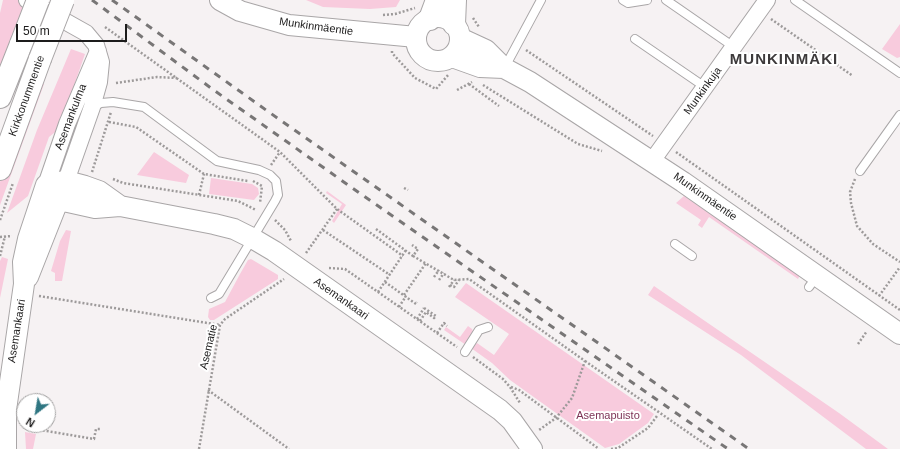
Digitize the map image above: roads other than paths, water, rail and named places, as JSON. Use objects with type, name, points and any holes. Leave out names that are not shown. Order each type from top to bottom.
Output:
[{"type":"main road","points":[[0,97],[38,0]]},
{"type":"main road","name":"Kirkkonummentie","points":[[0,169],[63,0]]},
{"type":"street","name":"Asemankulma","points":[[27,0],[86,33],[98,51],[101,68],[92,107],[56,183]]},
{"type":"street","name":"Munkinmäentie","points":[[220,0],[240,11],[289,25],[416,37]]},
{"type":"street","name":"Munkinkuja","points":[[652,161],[763,5]]},
{"type":"street","name":"Munkinmäentie","points":[[434,9],[443,18],[460,18],[486,50],[504,68],[530,82],[652,161],[813,282],[900,334]]},
{"type":"street","points":[[434,9],[421,26],[416,37],[418,48],[424,57],[434,61],[453,65],[459,48],[460,18]]},
{"type":"street","name":"Asemankulma","points":[[56,183],[67,124],[98,51]]},
{"type":"street","name":"Munkinmäentie","points":[[453,65],[504,68]]},
{"type":"street","name":"Asemankaari","points":[[6,449],[3,410],[34,266],[58,200],[56,183]]},
{"type":"street","name":"Asemankaari","points":[[56,183],[99,191],[120,206]]},
{"type":"street","name":"Asemankaari","points":[[30,290],[23,262],[28,239],[56,183]]},
{"type":"street","name":"Asemankaari","points":[[58,200],[94,208],[120,206],[214,224],[234,229],[252,238],[274,251],[500,410],[535,440]]},
{"type":"lane","points":[[504,68],[541,0]]},
{"type":"lane","points":[[624,0],[628,3],[647,0]]},
{"type":"lane","points":[[666,0],[734,46]]},
{"type":"lane","points":[[795,0],[900,73]]},
{"type":"lane","points":[[635,39],[705,87]]},
{"type":"lane","points":[[92,107],[101,103],[113,102],[144,107],[217,161],[251,167],[270,175],[276,181],[278,195],[219,294],[211,298]]},
{"type":"lane","points":[[860,171],[900,115]]},
{"type":"lane","points":[[675,244],[692,256]]},
{"type":"lane","points":[[465,352],[479,330],[488,327]]},
{"type":"railway","points":[[92,0],[215,91],[358,192],[728,449]]},
{"type":"railway","points":[[112,0],[749,449]]},
{"type":"district","name":"MUNKINMÄKI","points":[[784,60]]},
{"type":"park label","name":"Asemapuisto","points":[[608,416]]}]
